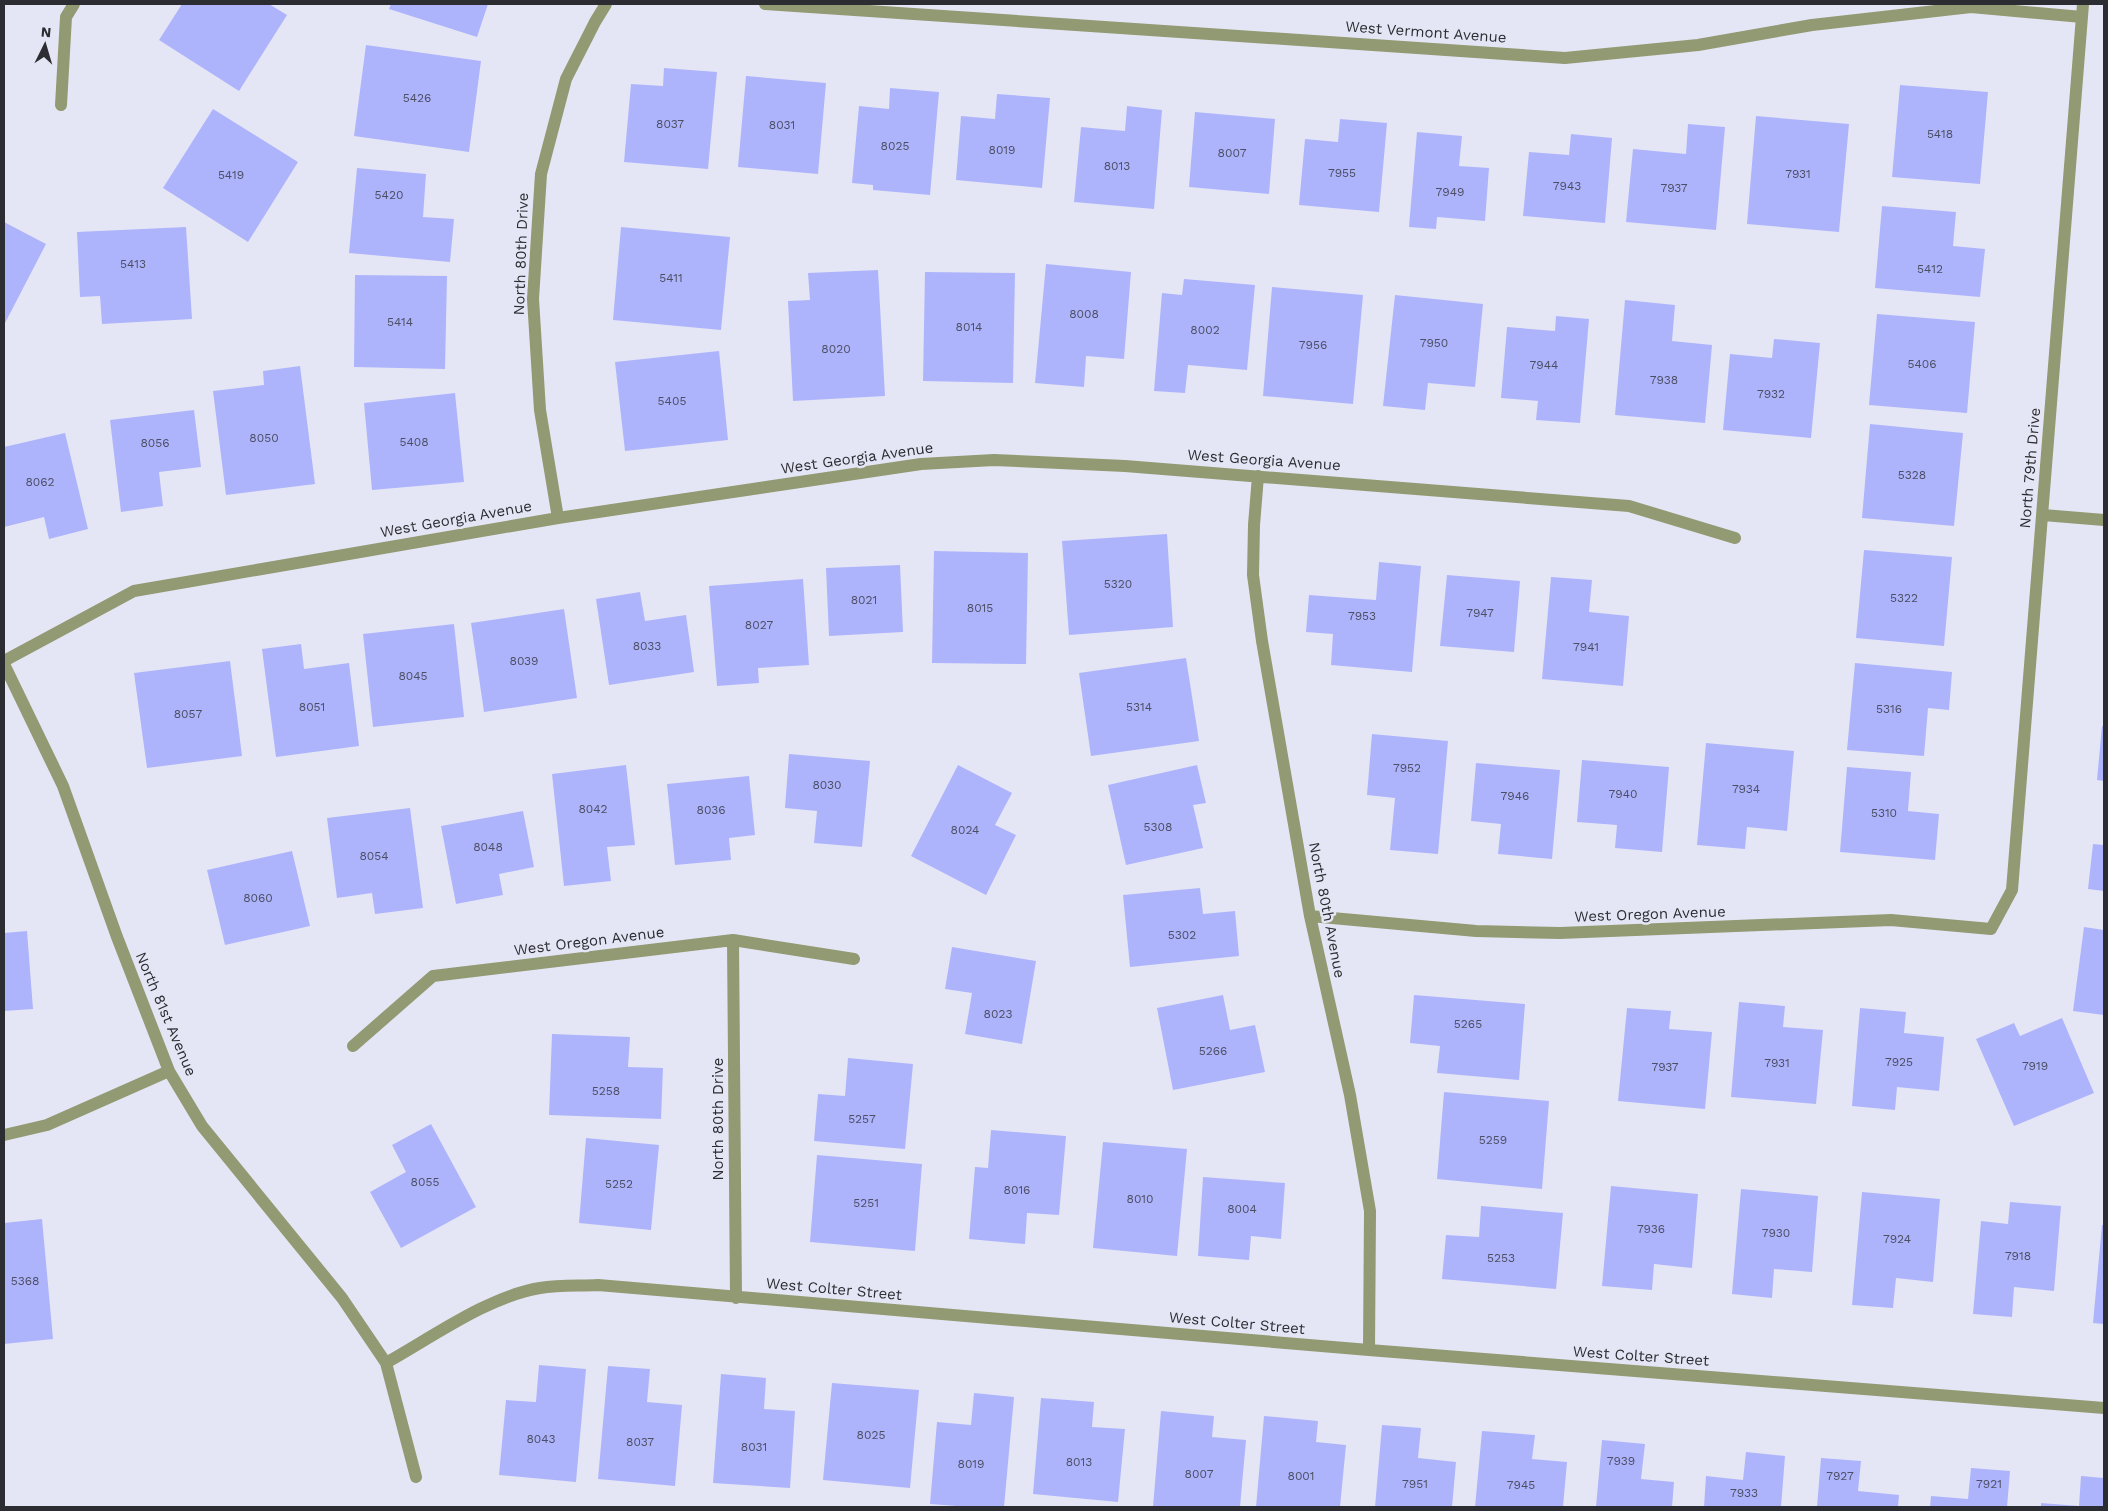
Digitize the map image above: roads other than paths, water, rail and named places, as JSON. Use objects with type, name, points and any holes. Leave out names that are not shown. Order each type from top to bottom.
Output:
[{"type":"street","points":[[61,105],[66,18],[74,4]]},
{"type":"street","name":"North 80th Drive","points":[[558,518],[540,410],[533,299],[541,174],[566,79],[606,4]]},
{"type":"street","name":"West Vermont Avenue","points":[[766,4],[1565,58],[1698,45],[1812,24],[1971,7],[2082,17]]},
{"type":"street","name":"North 79th Drive","points":[[1991,929],[2012,890],[2083,4]]},
{"type":"street","name":"West Georgia Avenue","points":[[4,663],[134,591],[558,518],[921,464],[994,460],[1125,466],[1629,506],[1735,538]]},
{"type":"street","name":"North 80th Avenue","points":[[1258,476],[1253,575],[1264,651],[1310,916],[1350,1094],[1370,1211],[1369,1350]]},
{"type":"street","points":[[2043,515],[2104,520]]},
{"type":"street","name":"North 81st Avenue","points":[[4,663],[63,786],[117,938],[169,1071],[202,1126],[342,1298],[386,1364],[416,1477]]},
{"type":"street","name":"West Oregon Avenue","points":[[1310,916],[1476,930],[1560,933],[1891,920],[1991,929]]},
{"type":"street","name":"North 80th Drive","points":[[733,940],[736,1298]]},
{"type":"street","name":"West Oregon Avenue","points":[[353,1046],[433,976],[733,940],[854,958]]},
{"type":"street","points":[[4,1136],[47,1125],[169,1071]]},
{"type":"street","name":"West Colter Street","points":[[386,1364],[506,1297],[540,1288],[598,1285],[1369,1350],[2104,1408]]}]
